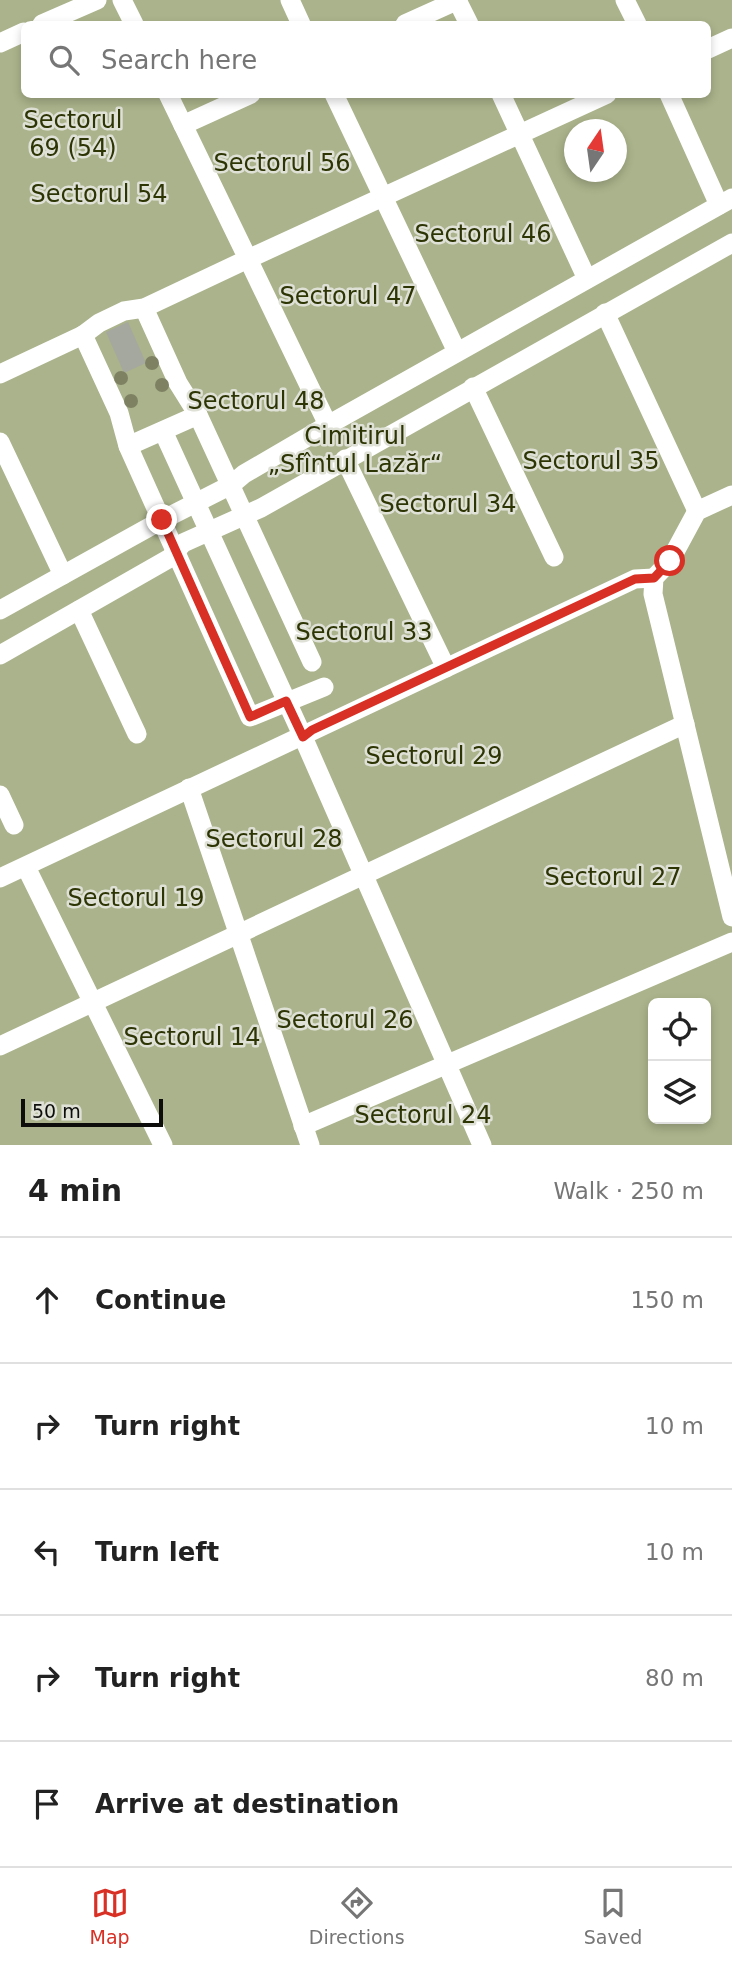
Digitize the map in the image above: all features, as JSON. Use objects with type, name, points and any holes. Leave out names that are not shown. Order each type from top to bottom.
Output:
[{"type":"lane","points":[[49,21],[97,0]]},
{"type":"lane","points":[[122,0],[132,21]]},
{"type":"lane","points":[[290,0],[300,21]]},
{"type":"lane","points":[[412,21],[458,0],[468,21]]},
{"type":"lane","points":[[625,0],[636,21]]},
{"type":"lane","points":[[0,43],[21,33]]},
{"type":"lane","points":[[711,48],[732,38]]},
{"type":"lane","points":[[170,98],[328,425]]},
{"type":"lane","points":[[183,125],[242,98]]},
{"type":"lane","points":[[336,98],[457,352]]},
{"type":"lane","points":[[503,98],[587,279]]},
{"type":"lane","points":[[0,374],[83,335],[99,323],[124,311],[144,308],[598,98]]},
{"type":"lane","points":[[0,610],[195,502],[231,485],[251,470],[328,425],[726,201],[671,98]]},
{"type":"lane","points":[[0,655],[170,558],[183,542],[261,508],[732,243]]},
{"type":"lane","points":[[144,308],[178,383],[198,415],[312,662]]},
{"type":"lane","points":[[605,313],[697,511]]},
{"type":"lane","points":[[83,335],[119,412],[128,446],[250,717],[324,687]]},
{"type":"lane","points":[[473,387],[554,557]]},
{"type":"lane","points":[[128,446],[198,415]]},
{"type":"lane","points":[[163,431],[303,737],[482,1145]]},
{"type":"lane","points":[[0,442],[63,575]]},
{"type":"lane","points":[[345,459],[446,668]]},
{"type":"lane","points":[[732,495],[697,511],[670,561],[654,578],[653,594],[732,917]]},
{"type":"lane","points":[[0,878],[635,579],[654,578]]},
{"type":"lane","points":[[79,610],[137,734]]},
{"type":"lane","points":[[0,1046],[685,724]]},
{"type":"lane","points":[[189,788],[310,1145]]},
{"type":"lane","points":[[0,795],[14,825]]},
{"type":"lane","points":[[26,867],[163,1145]]},
{"type":"lane","points":[[303,1126],[732,942]]},
{"type":"green space","name":"Cimitirul „Sfîntul Lazăr“","points":[[0,0],[732,0],[732,1145],[0,1145]]},
{"type":"building","points":[[128,322],[146,363],[124,373],[106,332]]},
{"type":"route","points":[[162,520],[250,717],[286,701],[303,737],[312,730],[635,579],[654,578],[670,561]]},
{"type":"park label","name":"Sectorul 69 (54)","points":[[73,134]]},
{"type":"park label","name":"Sectorul 56","points":[[282,163]]},
{"type":"park label","name":"Sectorul 54","points":[[99,194]]},
{"type":"park label","name":"Sectorul 46","points":[[483,234]]},
{"type":"park label","name":"Sectorul 47","points":[[348,296]]},
{"type":"park label","name":"Sectorul 48","points":[[256,401]]},
{"type":"park label","name":"Sectorul 35","points":[[591,461]]},
{"type":"park label","name":"Sectorul 34","points":[[448,504]]},
{"type":"park label","name":"Sectorul 33","points":[[364,632]]},
{"type":"park label","name":"Sectorul 29","points":[[434,756]]},
{"type":"park label","name":"Sectorul 28","points":[[274,839]]},
{"type":"park label","name":"Sectorul 27","points":[[613,877]]},
{"type":"park label","name":"Sectorul 19","points":[[136,898]]},
{"type":"park label","name":"Sectorul 26","points":[[345,1020]]},
{"type":"park label","name":"Sectorul 14","points":[[192,1037]]},
{"type":"park label","name":"Sectorul 24","points":[[423,1115]]}]
